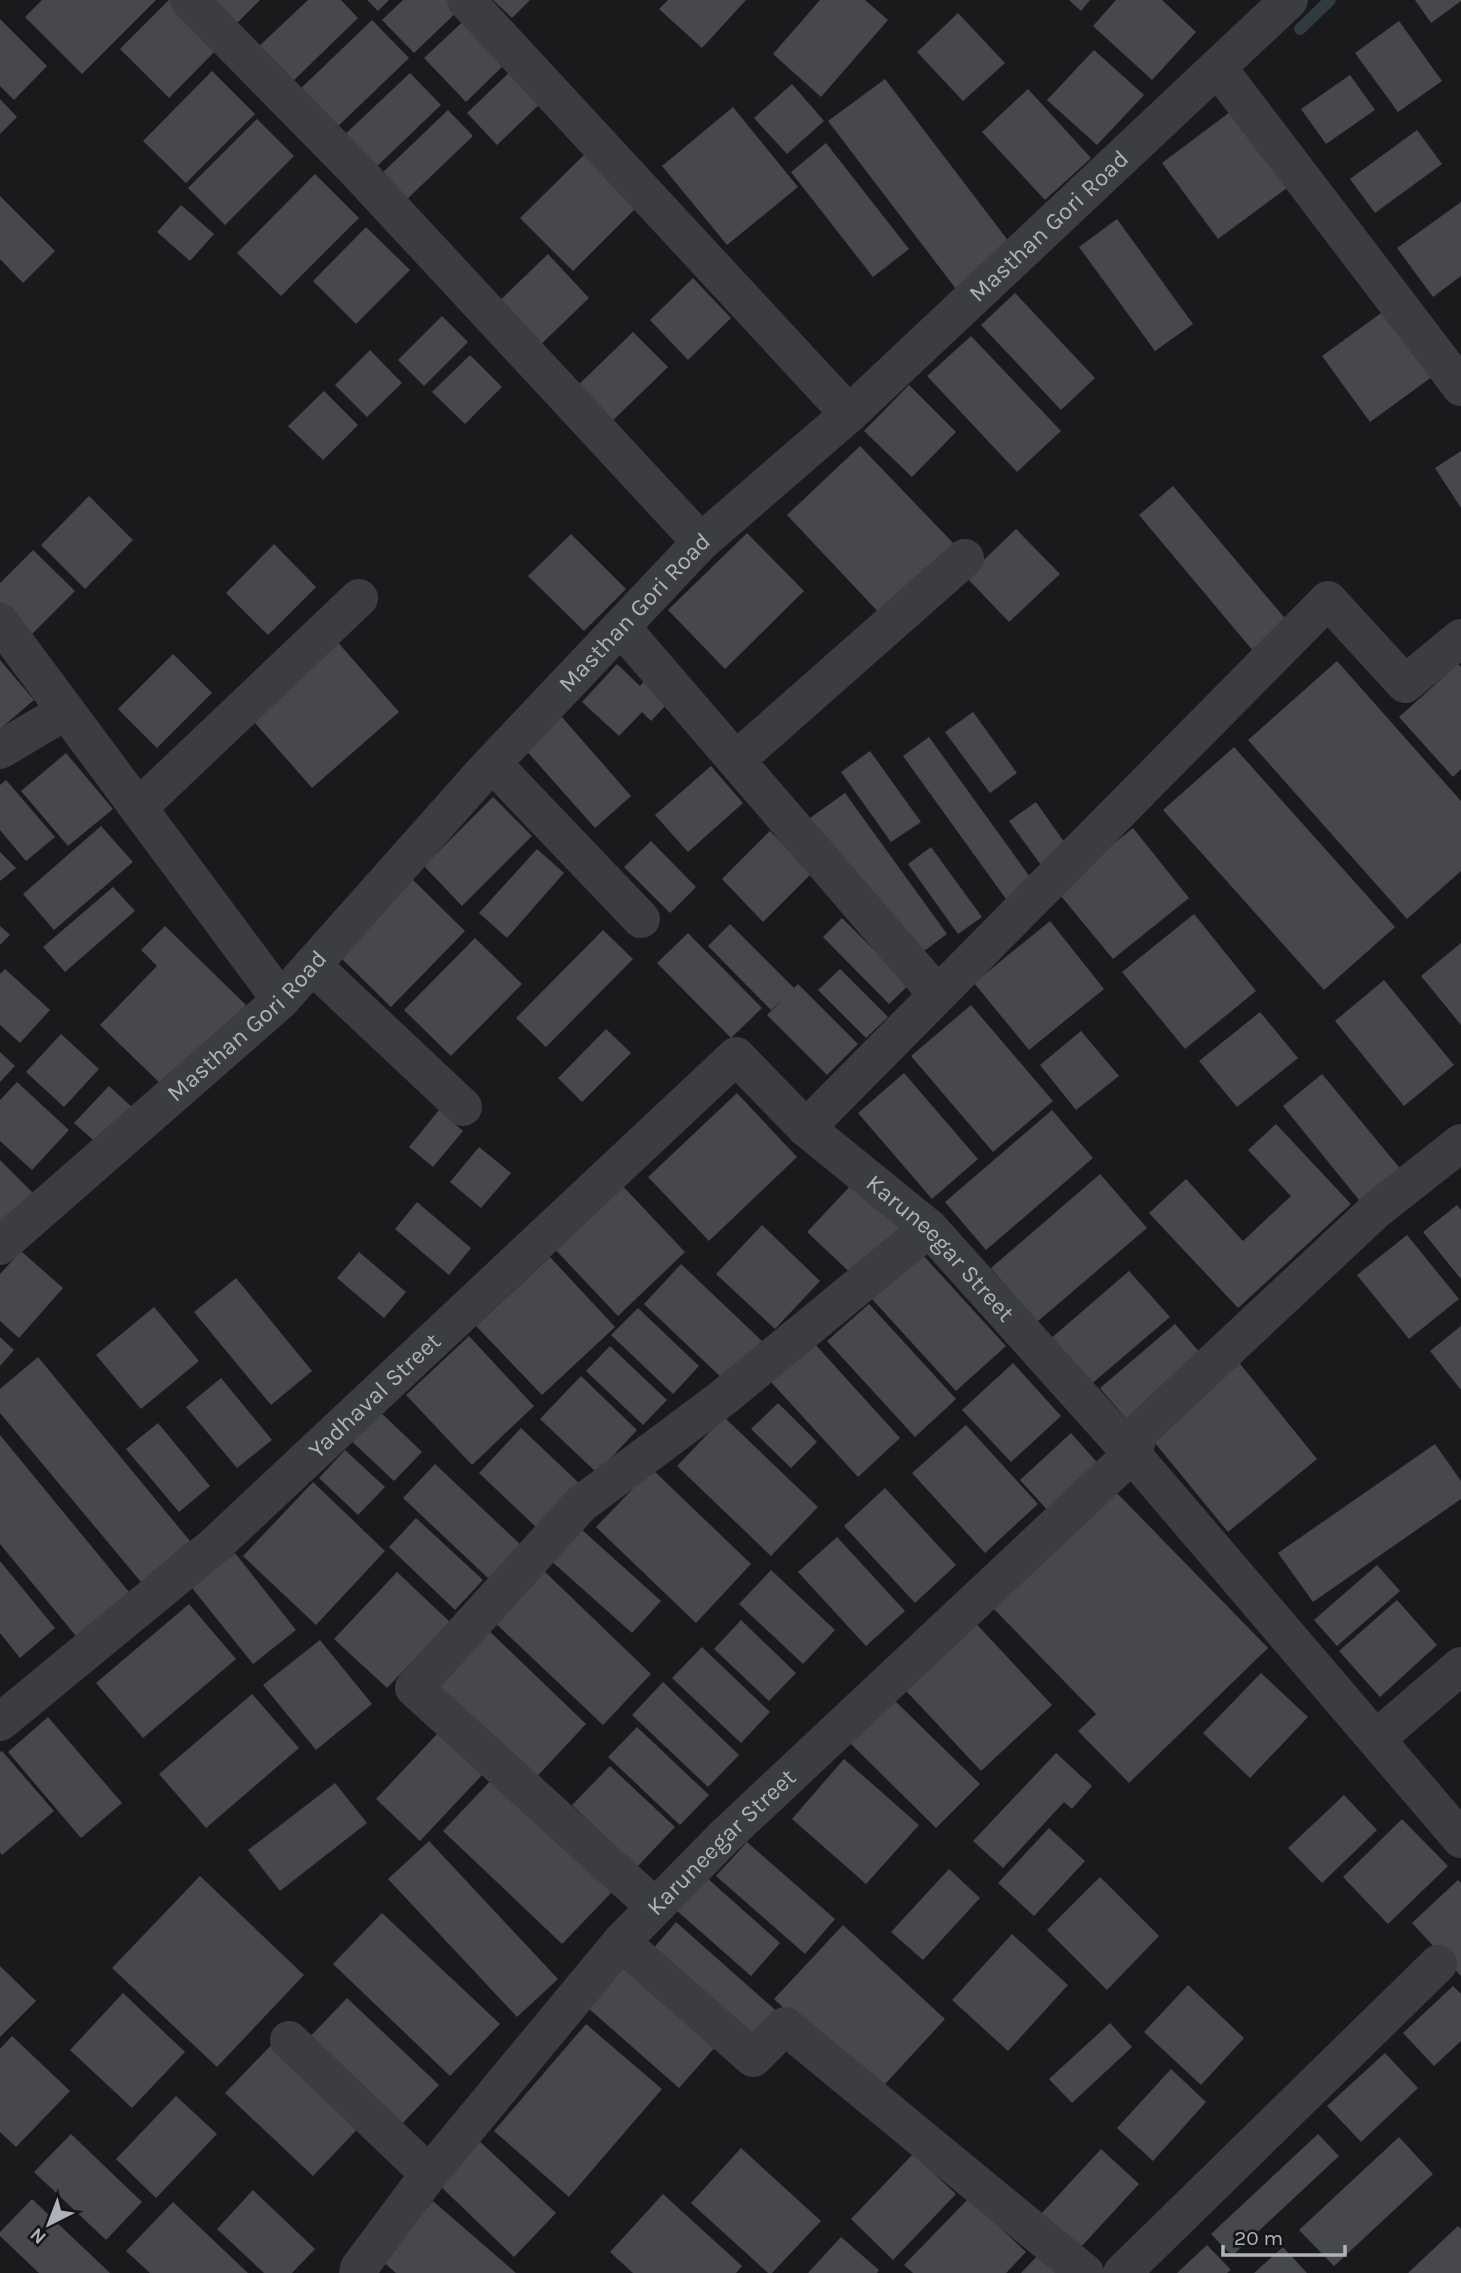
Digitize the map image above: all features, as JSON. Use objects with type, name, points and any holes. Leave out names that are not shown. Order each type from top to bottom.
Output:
[{"type":"street","points":[[189,0],[356,170],[701,542]]},
{"type":"street","points":[[466,0],[849,414]]},
{"type":"street","name":"Masthan Gori Road","points":[[0,1245],[281,1000],[493,764],[701,542],[849,414],[1218,68],[1269,5]]},
{"type":"street","points":[[1218,68],[1461,387]]},
{"type":"street","points":[[736,760],[965,558]]},
{"type":"street","points":[[138,808],[359,598]]},
{"type":"street","points":[[806,1128],[1328,600],[1405,684],[1461,638]]},
{"type":"street","points":[[0,622],[281,1000]]},
{"type":"street","points":[[621,627],[937,994]]},
{"type":"street","points":[[0,750],[66,711]]},
{"type":"street","points":[[493,764],[641,919]]},
{"type":"street","points":[[313,965],[463,1107]]},
{"type":"street","name":"Karuneegar Street","points":[[736,1056],[806,1128],[929,1228],[1132,1454]]},
{"type":"street","name":"Yadhaval Street","points":[[0,1722],[213,1547],[736,1056]]},
{"type":"street","name":"Karuneegar Street","points":[[358,2273],[359,2268],[429,2174],[621,1942],[654,1906],[1132,1454],[1140,1431],[1376,1210],[1461,1143]]},
{"type":"street","points":[[654,1906],[415,1688],[581,1504],[724,1397],[929,1228]]},
{"type":"street","points":[[1132,1454],[1461,1839]]},
{"type":"street","points":[[1376,1739],[1461,1666]]},
{"type":"street","points":[[621,1942],[753,2058],[785,2026],[1085,2273]]},
{"type":"street","points":[[1122,2273],[1438,1964]]},
{"type":"street","points":[[289,2040],[429,2174]]},
{"type":"building","points":[[42,0],[156,0],[82,74],[25,17]]},
{"type":"building","points":[[169,0],[182,0],[224,42],[169,98],[120,49]]},
{"type":"building","points":[[215,0],[260,0],[237,23]]},
{"type":"building","points":[[308,0],[341,0],[358,18],[289,85],[255,50]]},
{"type":"building","points":[[367,0],[389,0],[378,11]]},
{"type":"building","points":[[403,0],[457,0],[463,6],[414,53],[382,20]]},
{"type":"building","points":[[493,0],[530,0],[512,18]]},
{"type":"building","points":[[668,0],[746,0],[702,48],[659,9]]},
{"type":"building","points":[[820,0],[865,0],[888,20],[821,97],[773,54]]},
{"type":"building","points":[[1069,0],[1090,0],[1081,11]]},
{"type":"building","points":[[1116,0],[1162,0],[1196,32],[1152,80],[1093,26]]},
{"type":"building","points":[[1415,0],[1461,0],[1461,1],[1431,23]]},
{"type":"building","points":[[472,13],[513,56],[466,102],[424,58]]},
{"type":"building","points":[[958,13],[1005,63],[963,101],[917,52]]},
{"type":"building","points":[[0,19],[47,66],[14,100],[0,86]]},
{"type":"building","points":[[372,20],[409,58],[331,133],[294,95]]},
{"type":"building","points":[[1399,21],[1442,81],[1398,112],[1355,53]]},
{"type":"building","points":[[1094,50],[1144,95],[1097,145],[1047,100]]},
{"type":"building","points":[[515,67],[545,99],[497,145],[467,113]]},
{"type":"building","points":[[212,71],[255,114],[186,183],[143,141]]},
{"type":"building","points":[[410,73],[441,105],[372,171],[341,138]]},
{"type":"building","points":[[1350,75],[1375,110],[1326,144],[1301,109]]},
{"type":"building","points":[[885,79],[1013,247],[956,289],[828,121]]},
{"type":"building","points":[[792,84],[824,121],[787,154],[754,118]]},
{"type":"building","points":[[1028,89],[1091,158],[1045,200],[982,132]]},
{"type":"building","points":[[0,99],[17,117],[0,134]]},
{"type":"building","points":[[733,107],[798,187],[727,245],[662,166]]},
{"type":"building","points":[[1234,109],[1291,185],[1218,239],[1162,163]]},
{"type":"building","points":[[448,110],[473,136],[404,202],[379,176]]},
{"type":"building","points":[[257,119],[294,156],[225,225],[188,188]]},
{"type":"building","points":[[1417,130],[1442,164],[1375,213],[1350,179]]},
{"type":"building","points":[[826,143],[909,249],[873,277],[791,172]]},
{"type":"building","points":[[588,151],[640,204],[573,271],[520,218]]},
{"type":"building","points":[[315,174],[359,218],[281,296],[237,253]]},
{"type":"building","points":[[0,196],[55,251],[23,283],[0,259]]},
{"type":"building","points":[[1461,202],[1461,276],[1433,297],[1397,248]]},
{"type":"building","points":[[181,205],[214,234],[190,261],[157,232]]},
{"type":"building","points":[[1117,219],[1193,324],[1155,351],[1079,247]]},
{"type":"building","points":[[366,227],[410,270],[356,324],[313,281]]},
{"type":"building","points":[[548,254],[589,298],[532,353],[490,310]]},
{"type":"building","points":[[693,278],[731,318],[688,360],[650,320]]},
{"type":"building","points":[[1015,293],[1095,378],[1061,410],[981,325]]},
{"type":"building","points":[[1388,308],[1436,374],[1370,422],[1322,356]]},
{"type":"building","points":[[442,316],[468,342],[424,386],[398,360]]},
{"type":"building","points":[[633,332],[668,367],[607,426],[572,391]]},
{"type":"building","points":[[971,336],[1061,431],[1017,472],[927,376]]},
{"type":"building","points":[[370,350],[402,383],[367,417],[335,385]]},
{"type":"building","points":[[470,355],[502,387],[465,424],[432,392]]},
{"type":"building","points":[[909,385],[956,432],[912,477],[864,431]]},
{"type":"building","points":[[324,391],[358,425],[323,460],[288,426]]},
{"type":"building","points":[[860,446],[957,547],[883,617],[787,515]]},
{"type":"building","points":[[1461,451],[1461,508],[1435,468]]},
{"type":"building","points":[[1173,486],[1289,623],[1254,652],[1139,515]]},
{"type":"building","points":[[89,496],[133,540],[85,589],[41,545]]},
{"type":"building","points":[[1016,529],[1060,574],[1009,622],[966,577]]},
{"type":"building","points":[[747,533],[804,591],[725,669],[668,610]]},
{"type":"building","points":[[571,534],[626,589],[584,631],[528,576]]},
{"type":"building","points":[[274,544],[316,587],[268,635],[226,593]]},
{"type":"building","points":[[33,550],[75,591],[32,634],[0,602],[0,583]]},
{"type":"building","points":[[335,639],[399,712],[312,788],[248,715]]},
{"type":"building","points":[[173,654],[212,693],[157,748],[118,709]]},
{"type":"building","points":[[0,660],[34,700],[0,729]]},
{"type":"building","points":[[1337,661],[1461,801],[1461,871],[1407,919],[1248,740]]},
{"type":"building","points":[[617,664],[640,686],[646,679],[670,701],[651,721],[642,712],[619,736],[582,702]]},
{"type":"building","points":[[1458,664],[1461,667],[1461,769],[1453,777],[1399,717]]},
{"type":"building","points":[[973,712],[1017,773],[990,793],[945,732]]},
{"type":"building","points":[[561,716],[631,796],[595,828],[524,748]]},
{"type":"building","points":[[929,737],[1033,881],[1006,899],[903,756]]},
{"type":"building","points":[[1234,747],[1395,927],[1324,990],[1163,810]]},
{"type":"building","points":[[870,751],[921,822],[891,842],[841,772]]},
{"type":"building","points":[[66,753],[113,809],[68,846],[21,791]]},
{"type":"building","points":[[711,766],[743,803],[688,852],[655,815]]},
{"type":"building","points":[[6,780],[55,837],[26,861],[0,830],[0,785]]},
{"type":"building","points":[[845,793],[947,934],[912,960],[810,818]]},
{"type":"building","points":[[493,797],[532,836],[462,906],[424,866]]},
{"type":"building","points":[[1036,802],[1072,853],[1046,872],[1009,821]]},
{"type":"building","points":[[101,826],[133,862],[54,930],[23,894]]},
{"type":"building","points":[[1133,828],[1189,898],[1113,959],[1056,890]]},
{"type":"building","points":[[770,831],[812,873],[763,922],[722,879]]},
{"type":"building","points":[[651,841],[696,887],[670,913],[624,867]]},
{"type":"building","points":[[931,847],[982,917],[958,934],[908,864]]},
{"type":"building","points":[[537,849],[564,873],[507,938],[479,913]]},
{"type":"building","points":[[0,852],[16,868],[0,881]]},
{"type":"building","points":[[410,877],[465,931],[391,1007],[336,953]]},
{"type":"building","points":[[113,887],[135,911],[65,972],[43,947]]},
{"type":"building","points":[[1194,914],[1256,991],[1185,1049],[1122,972]]},
{"type":"building","points":[[842,918],[909,985],[889,1004],[823,937]]},
{"type":"building","points":[[1050,921],[1104,989],[1029,1050],[974,983]]},
{"type":"building","points":[[730,924],[794,988],[798,984],[858,1044],[827,1075],[767,1015],[784,998],[771,1010],[708,946]]},
{"type":"building","points":[[0,926],[10,935],[0,945]]},
{"type":"building","points":[[165,926],[246,1005],[165,1088],[100,1025],[157,966],[141,950]]},
{"type":"building","points":[[603,930],[633,959],[546,1047],[516,1018]]},
{"type":"building","points":[[688,933],[762,1008],[731,1038],[657,963]]},
{"type":"building","points":[[475,938],[522,984],[451,1056],[404,1010]]},
{"type":"building","points":[[1461,943],[1461,1025],[1421,976]]},
{"type":"building","points":[[5,969],[50,1010],[20,1043],[0,1025],[0,974]]},
{"type":"building","points":[[840,969],[888,1017],[866,1038],[818,990]]},
{"type":"building","points":[[1384,980],[1454,1065],[1404,1106],[1335,1021]]},
{"type":"building","points":[[971,1005],[1053,1101],[993,1152],[911,1056]]},
{"type":"building","points":[[1260,1012],[1298,1058],[1237,1107],[1199,1061]]},
{"type":"building","points":[[606,1029],[631,1053],[582,1102],[558,1078]]},
{"type":"building","points":[[1081,1031],[1119,1076],[1076,1110],[1040,1065]]},
{"type":"building","points":[[61,1034],[99,1069],[64,1107],[26,1072]]},
{"type":"building","points":[[0,1052],[15,1066],[0,1082]]},
{"type":"building","points":[[904,1073],[978,1159],[932,1199],[858,1113]]},
{"type":"building","points":[[1322,1074],[1403,1172],[1363,1205],[1283,1106]]},
{"type":"building","points":[[17,1082],[69,1130],[32,1170],[0,1141],[0,1100]]},
{"type":"building","points":[[109,1086],[134,1109],[100,1146],[74,1123]]},
{"type":"building","points":[[737,1093],[797,1157],[709,1241],[648,1177]]},
{"type":"building","points":[[439,1110],[463,1131],[433,1167],[409,1147]]},
{"type":"building","points":[[1052,1110],[1093,1158],[986,1250],[945,1202]]},
{"type":"building","points":[[1276,1124],[1351,1204],[1238,1308],[1149,1213],[1186,1179],[1243,1241],[1291,1196],[1248,1150]]},
{"type":"building","points":[[479,1147],[511,1173],[481,1208],[450,1182]]},
{"type":"building","points":[[0,1160],[33,1193],[0,1226]]},
{"type":"building","points":[[1100,1174],[1147,1228],[1037,1322],[991,1268]]},
{"type":"building","points":[[618,1181],[685,1252],[618,1316],[550,1244]]},
{"type":"building","points":[[854,1182],[903,1228],[856,1278],[807,1232]]},
{"type":"building","points":[[417,1202],[471,1248],[449,1275],[395,1229]]},
{"type":"building","points":[[1457,1205],[1461,1210],[1461,1279],[1423,1232]]},
{"type":"building","points":[[762,1225],[820,1281],[775,1329],[716,1274]]},
{"type":"building","points":[[1407,1235],[1459,1299],[1409,1339],[1357,1275]]},
{"type":"building","points":[[21,1251],[63,1288],[19,1338],[0,1321],[0,1274]]},
{"type":"building","points":[[359,1252],[406,1292],[384,1318],[337,1278]]},
{"type":"building","points":[[921,1253],[1006,1346],[956,1391],[871,1298]]},
{"type":"building","points":[[550,1257],[615,1327],[542,1395],[476,1326]]},
{"type":"building","points":[[681,1264],[762,1341],[725,1381],[644,1304]]},
{"type":"building","points":[[1129,1271],[1170,1317],[1089,1386],[1049,1340]]},
{"type":"building","points":[[236,1278],[312,1371],[271,1405],[194,1312]]},
{"type":"building","points":[[869,1304],[956,1399],[915,1437],[827,1341]]},
{"type":"building","points":[[154,1307],[199,1361],[141,1409],[96,1355]]},
{"type":"building","points":[[638,1308],[699,1366],[673,1394],[611,1335]]},
{"type":"building","points":[[1175,1324],[1208,1362],[1133,1427],[1100,1388]]},
{"type":"building","points":[[1461,1326],[1461,1390],[1430,1351]]},
{"type":"building","points":[[469,1336],[534,1406],[472,1465],[406,1395]]},
{"type":"building","points":[[0,1337],[14,1350],[0,1366]]},
{"type":"building","points":[[814,1343],[900,1438],[858,1477],[771,1382]]},
{"type":"building","points":[[610,1346],[667,1400],[643,1425],[586,1371]]},
{"type":"building","points":[[38,1357],[190,1541],[141,1582],[0,1413],[0,1389]]},
{"type":"building","points":[[1237,1360],[1317,1459],[1228,1532],[1146,1432]]},
{"type":"building","points":[[1013,1363],[1061,1416],[1011,1462],[962,1410]]},
{"type":"building","points":[[581,1376],[637,1430],[597,1473],[540,1419]]},
{"type":"building","points":[[221,1378],[272,1440],[237,1468],[186,1407]]},
{"type":"building","points":[[778,1403],[817,1442],[791,1468],[751,1429]]},
{"type":"building","points":[[372,1404],[422,1452],[394,1481],[344,1434]]},
{"type":"building","points":[[724,1417],[818,1507],[771,1556],[677,1466]]},
{"type":"building","points":[[158,1423],[210,1486],[179,1512],[126,1449]]},
{"type":"building","points":[[966,1425],[1038,1504],[985,1553],[912,1473]]},
{"type":"building","points":[[521,1428],[579,1483],[537,1528],[479,1473]]},
{"type":"building","points":[[1071,1433],[1103,1469],[1052,1515],[1020,1480]]},
{"type":"building","points":[[0,1435],[129,1592],[76,1636],[0,1544]]},
{"type":"building","points":[[1435,1444],[1461,1481],[1461,1499],[1313,1602],[1278,1553]]},
{"type":"building","points":[[345,1450],[385,1487],[358,1515],[319,1478]]},
{"type":"building","points":[[435,1464],[521,1545],[489,1579],[403,1498]]},
{"type":"building","points":[[652,1469],[751,1564],[696,1623],[596,1527]]},
{"type":"building","points":[[313,1482],[385,1551],[316,1625],[243,1556]]},
{"type":"building","points":[[885,1488],[956,1565],[915,1603],[844,1526]]},
{"type":"building","points":[[1115,1491],[1268,1648],[1129,1783],[1078,1731],[1096,1714],[993,1608]]},
{"type":"building","points":[[416,1518],[483,1580],[455,1610],[389,1547]]},
{"type":"building","points":[[579,1527],[661,1601],[632,1633],[549,1559]]},
{"type":"building","points":[[837,1537],[905,1611],[866,1646],[798,1572]]},
{"type":"building","points":[[235,1553],[296,1630],[253,1664],[192,1588]]},
{"type":"building","points":[[0,1561],[55,1628],[20,1658],[0,1633]]},
{"type":"building","points":[[1377,1565],[1400,1591],[1337,1646],[1314,1620]]},
{"type":"building","points":[[540,1567],[651,1674],[603,1725],[491,1619]]},
{"type":"building","points":[[771,1570],[835,1630],[803,1664],[739,1604]]},
{"type":"building","points":[[397,1572],[450,1622],[387,1688],[334,1639]]},
{"type":"building","points":[[1397,1600],[1437,1645],[1380,1697],[1339,1651]]},
{"type":"building","points":[[189,1604],[236,1659],[143,1738],[96,1683]]},
{"type":"building","points":[[967,1614],[1052,1705],[981,1771],[896,1680]]},
{"type":"building","points":[[741,1620],[796,1673],[769,1701],[714,1649]]},
{"type":"building","points":[[486,1628],[586,1724],[530,1784],[429,1687]]},
{"type":"building","points":[[320,1640],[372,1704],[316,1750],[263,1685]]},
{"type":"building","points":[[702,1647],[770,1712],[741,1743],[672,1678]]},
{"type":"building","points":[[1261,1673],[1308,1717],[1250,1778],[1203,1733]]},
{"type":"building","points":[[663,1682],[739,1755],[708,1787],[632,1715]]},
{"type":"building","points":[[252,1694],[299,1748],[206,1828],[159,1774]]},
{"type":"building","points":[[890,1696],[980,1784],[936,1828],[847,1740]]},
{"type":"building","points":[[48,1717],[122,1803],[81,1838],[8,1752]]},
{"type":"building","points":[[637,1727],[709,1795],[680,1825],[608,1757]]},
{"type":"building","points":[[439,1732],[483,1774],[420,1841],[376,1799]]},
{"type":"building","points":[[2,1751],[54,1811],[2,1855],[0,1752]]},
{"type":"building","points":[[1056,1753],[1092,1786],[1072,1809],[1064,1802],[1003,1868],[973,1841]]},
{"type":"building","points":[[844,1759],[919,1825],[866,1884],[792,1819]]},
{"type":"building","points":[[610,1766],[675,1827],[637,1867],[572,1805]]},
{"type":"building","points":[[495,1776],[614,1890],[562,1944],[443,1831]]},
{"type":"building","points":[[335,1783],[367,1823],[280,1891],[248,1850]]},
{"type":"building","points":[[1344,1795],[1377,1830],[1322,1883],[1288,1848]]},
{"type":"building","points":[[1402,1819],[1448,1866],[1388,1924],[1343,1877]]},
{"type":"building","points":[[1049,1828],[1085,1861],[1034,1916],[998,1883]]},
{"type":"building","points":[[429,1841],[558,1979],[517,2017],[388,1879]]},
{"type":"building","points":[[747,1842],[835,1919],[805,1954],[716,1876]]},
{"type":"building","points":[[688,1861],[780,1943],[751,1976],[659,1895]]},
{"type":"building","points":[[949,1869],[980,1898],[923,1960],[891,1932]]},
{"type":"building","points":[[200,1876],[304,1975],[217,2067],[112,1968]]},
{"type":"building","points":[[1100,1877],[1159,1936],[1107,1990],[1047,1930]]},
{"type":"building","points":[[1458,1880],[1461,1883],[1461,1976],[1412,1923]]},
{"type":"building","points":[[382,1913],[500,2024],[450,2076],[333,1964]]},
{"type":"building","points":[[676,1922],[781,2015],[750,2050],[645,1958]]},
{"type":"building","points":[[843,1925],[945,2019],[876,2094],[774,1999]]},
{"type":"building","points":[[1012,1934],[1068,1985],[1008,2051],[952,2000]]},
{"type":"building","points":[[624,1949],[724,2037],[679,2088],[579,2000]]},
{"type":"building","points":[[0,1966],[36,2001],[0,2037]]},
{"type":"building","points":[[1188,1985],[1244,2038],[1201,2085],[1144,2032]]},
{"type":"building","points":[[1453,1986],[1461,1994],[1461,2041],[1434,2066],[1403,2033]]},
{"type":"building","points":[[123,1993],[185,2052],[132,2108],[70,2050]]},
{"type":"building","points":[[347,1998],[439,2085],[397,2129],[305,2042]]},
{"type":"building","points":[[1110,2023],[1132,2047],[1072,2103],[1049,2079]]},
{"type":"building","points":[[586,2024],[662,2089],[569,2197],[494,2131]]},
{"type":"building","points":[[12,2036],[70,2091],[16,2147],[0,2132],[0,2049]]},
{"type":"building","points":[[277,2039],[365,2121],[313,2176],[225,2093]]},
{"type":"building","points":[[1385,2053],[1418,2088],[1361,2142],[1327,2106]]},
{"type":"building","points":[[1171,2069],[1206,2102],[1153,2161],[1117,2128]]},
{"type":"building","points":[[176,2096],[217,2134],[156,2198],[116,2159]]},
{"type":"building","points":[[71,2134],[142,2202],[106,2240],[34,2172]]},
{"type":"building","points":[[1318,2134],[1339,2156],[1232,2256],[1211,2234]]},
{"type":"building","points":[[474,2136],[556,2213],[514,2257],[433,2179]]},
{"type":"building","points":[[1399,2137],[1433,2174],[1334,2266],[1299,2230]]},
{"type":"building","points":[[741,2148],[821,2221],[772,2273],[768,2273],[691,2203]]},
{"type":"building","points":[[1101,2149],[1139,2184],[1079,2249],[1041,2214]]},
{"type":"building","points":[[913,2154],[956,2194],[893,2260],[851,2219]]},
{"type":"building","points":[[253,2190],[315,2249],[292,2273],[264,2273],[217,2229]]},
{"type":"building","points":[[663,2194],[742,2266],[736,2273],[633,2273],[610,2252]]},
{"type":"building","points":[[969,2198],[1026,2252],[1006,2273],[913,2273],[904,2265]]},
{"type":"building","points":[[32,2199],[110,2273],[39,2273],[0,2236],[0,2232]]},
{"type":"building","points":[[433,2201],[516,2273],[396,2273],[382,2261]]},
{"type":"building","points":[[173,2202],[248,2273],[150,2273],[126,2251]]},
{"type":"building","points":[[1458,2226],[1461,2229],[1461,2273],[1408,2273]]},
{"type":"building","points":[[841,2237],[879,2270],[877,2273],[808,2273]]},
{"type":"building","points":[[1207,2245],[1231,2270],[1227,2273],[1177,2273]]},
{"type":"building","points":[[1283,2247],[1307,2273],[1254,2273]]},
{"type":"building","points":[[1041,2252],[1063,2273],[1021,2273]]},
{"type":"waterway","points":[[1300,29],[1330,0]]}]
